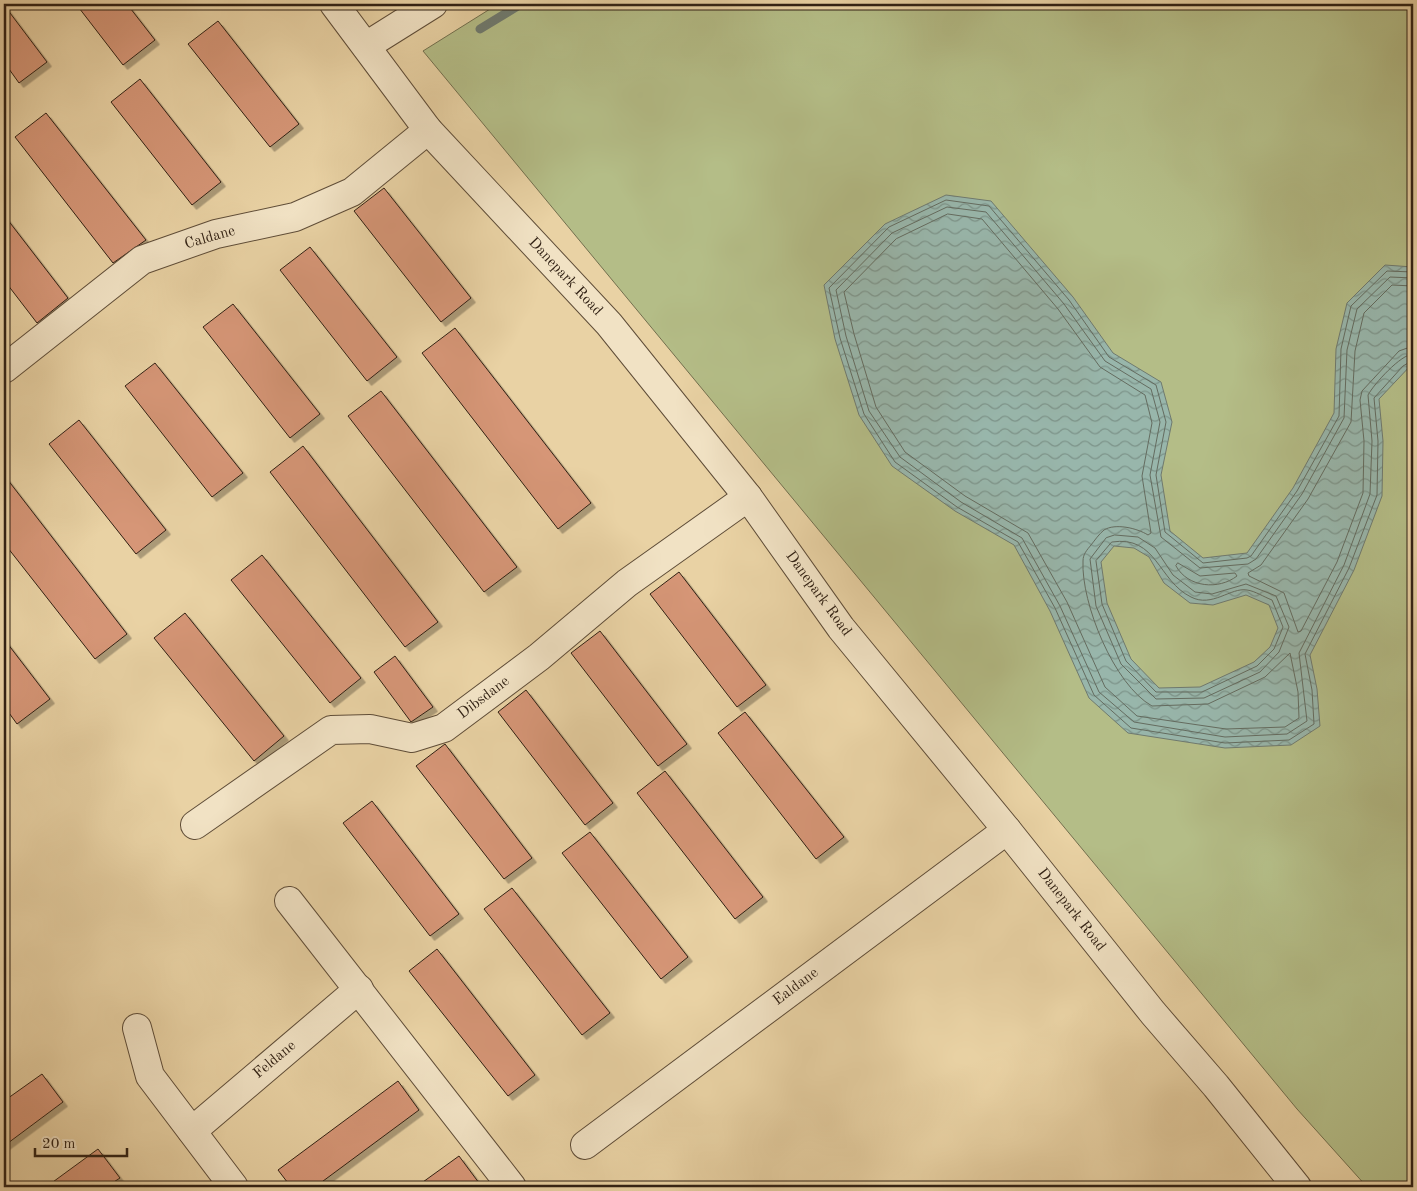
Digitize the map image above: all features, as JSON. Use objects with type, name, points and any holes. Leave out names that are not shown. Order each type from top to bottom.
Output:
[{"type":"street","name":"Danepark Road","points":[[334,4],[428,130],[609,324],[748,497],[842,628],[1153,1013],[1216,1086],[1297,1187]]},
{"type":"street","points":[[366,46],[433,4]]},
{"type":"street","name":"Caldane","points":[[4,369],[142,260],[216,234],[295,217],[352,192],[428,130]]},
{"type":"street","name":"Dibsdane","points":[[195,825],[330,730],[370,729],[412,738],[444,728],[539,657],[627,583],[748,497]]},
{"type":"street","name":"Ealdane","points":[[585,1145],[1007,830]]},
{"type":"street","points":[[289,901],[512,1187]]},
{"type":"street","name":"Feldane","points":[[192,1131],[359,989]]},
{"type":"street","points":[[137,1028],[150,1076],[192,1131],[227,1185]]},
{"type":"green space","points":[[498,4],[1413,4],[1413,1187],[1367,1187],[1297,1109],[423,51]]},
{"type":"water","points":[[946,195],[991,201],[1073,297],[1113,353],[1161,382],[1172,422],[1161,475],[1170,531],[1203,558],[1247,553],[1293,488],[1334,413],[1336,349],[1347,303],[1385,265],[1413,267],[1413,363],[1379,399],[1383,441],[1382,496],[1354,570],[1310,655],[1317,689],[1320,726],[1291,745],[1225,748],[1128,733],[1089,698],[1050,611],[1014,545],[955,511],[892,466],[859,415],[835,339],[824,285],[885,224]],"holes":[[[1114,546],[1134,548],[1149,557],[1164,583],[1190,603],[1213,605],[1246,595],[1269,605],[1278,628],[1270,647],[1254,662],[1200,687],[1159,688],[1131,659],[1107,603],[1101,562]]]},
{"type":"building","points":[[76,4],[127,4],[155,40],[123,65]]},
{"type":"building","points":[[4,5],[47,62],[19,83],[4,62]]},
{"type":"building","points":[[218,21],[299,124],[270,147],[188,44]]},
{"type":"building","points":[[140,79],[221,182],[192,205],[111,102]]},
{"type":"building","points":[[46,113],[146,240],[113,263],[15,137]]},
{"type":"building","points":[[384,188],[471,298],[441,322],[354,211]]},
{"type":"building","points":[[4,215],[68,298],[37,323],[4,280]]},
{"type":"building","points":[[310,247],[397,357],[367,381],[280,270]]},
{"type":"building","points":[[233,304],[320,414],[290,438],[203,327]]},
{"type":"building","points":[[455,328],[591,503],[558,529],[422,353]]},
{"type":"building","points":[[155,363],[243,473],[212,497],[125,386]]},
{"type":"building","points":[[381,391],[517,567],[484,592],[348,416]]},
{"type":"building","points":[[79,420],[166,530],[136,554],[49,444]]},
{"type":"building","points":[[303,446],[438,622],[405,647],[270,472]]},
{"type":"building","points":[[4,475],[127,634],[95,659],[4,543]]},
{"type":"building","points":[[262,555],[361,678],[330,703],[231,580]]},
{"type":"building","points":[[679,572],[766,685],[737,707],[650,594]]},
{"type":"building","points":[[185,613],[284,736],[254,761],[154,638]]},
{"type":"building","points":[[600,631],[687,744],[658,766],[571,653]]},
{"type":"building","points":[[4,639],[50,699],[17,724],[4,706]]},
{"type":"building","points":[[395,656],[433,707],[411,722],[374,672]]},
{"type":"building","points":[[526,690],[613,803],[585,825],[498,712]]},
{"type":"building","points":[[745,712],[844,837],[816,859],[718,733]]},
{"type":"building","points":[[445,744],[532,858],[504,879],[416,766]]},
{"type":"building","points":[[665,771],[763,897],[735,919],[637,793]]},
{"type":"building","points":[[372,801],[459,914],[430,936],[343,823]]},
{"type":"building","points":[[590,832],[688,957],[661,979],[562,853]]},
{"type":"building","points":[[512,888],[610,1013],[582,1035],[484,909]]},
{"type":"building","points":[[437,949],[535,1075],[508,1096],[409,971]]},
{"type":"building","points":[[42,1074],[63,1102],[4,1146],[4,1101]]},
{"type":"building","points":[[398,1081],[419,1110],[315,1187],[291,1187],[278,1170]]},
{"type":"building","points":[[98,1149],[120,1178],[106,1187],[46,1187]]},
{"type":"building","points":[[459,1156],[482,1187],[416,1187]]},
{"type":"waterway","points":[[480,29],[521,4]]}]
